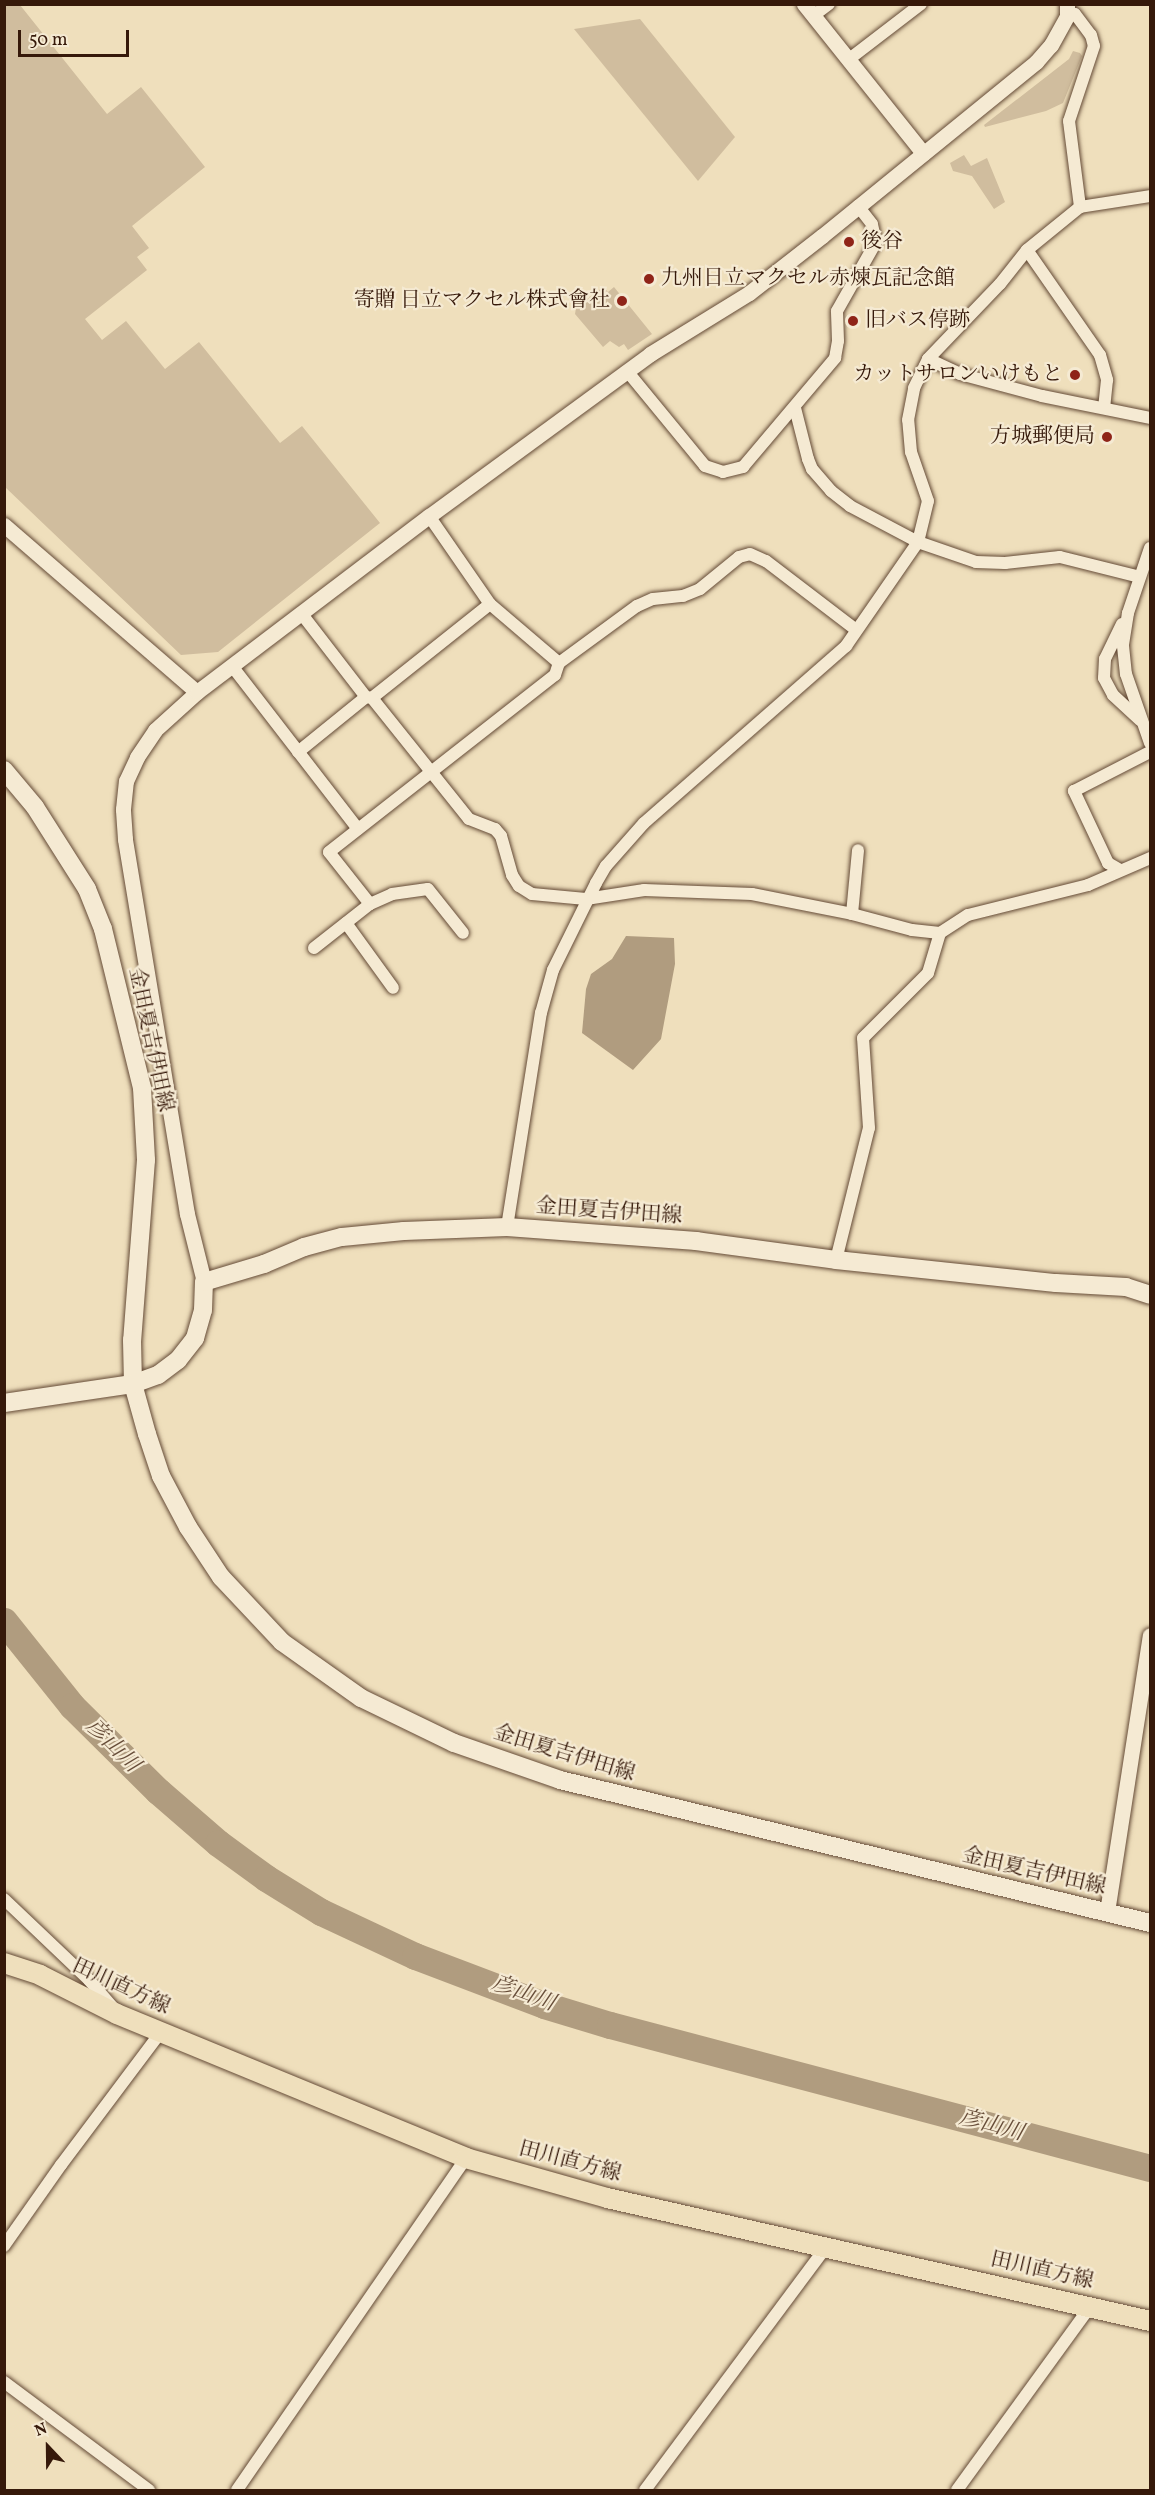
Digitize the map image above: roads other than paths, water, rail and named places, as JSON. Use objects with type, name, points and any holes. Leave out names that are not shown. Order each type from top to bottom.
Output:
[{"type":"main road","name":"金田夏吉伊田線","points":[[4,770],[35,807],[87,889],[103,929],[142,1088],[146,1160],[132,1340],[133,1384],[161,1476],[188,1527],[221,1577],[282,1642],[361,1698],[454,1743],[560,1780],[1150,1923]]},
{"type":"main road","name":"金田夏吉伊田線","points":[[204,1282],[264,1264],[304,1247],[342,1237],[404,1231],[507,1227],[696,1241],[836,1260],[1056,1283],[1125,1287],[1150,1295]]},
{"type":"main road","points":[[4,1403],[114,1388],[158,1375],[178,1360],[195,1338],[203,1310],[204,1282]]},
{"type":"main road","name":"田川直方線","points":[[4,1963],[40,1975],[117,2014],[466,2158],[607,2198],[1150,2321]]},
{"type":"street","points":[[829,4],[809,10],[923,153]]},
{"type":"street","points":[[848,60],[921,4]]},
{"type":"street","points":[[204,1282],[187,1214],[174,1146],[127,850],[123,809],[126,781],[137,757],[155,730],[197,692],[429,516],[627,371],[750,292],[1036,62],[1051,45],[1067,10],[1075,14],[1091,35],[1094,46],[1069,121],[1080,207]]},
{"type":"street","points":[[507,1227],[542,1012],[553,970],[586,899],[606,866],[644,823],[846,646],[855,629],[918,542],[928,501],[911,452],[908,420],[914,388],[928,359],[1000,284],[1027,250],[1080,207],[1150,196]]},
{"type":"street","points":[[627,371],[705,466],[723,472],[749,462],[835,358],[838,341],[837,310],[876,242],[872,224],[858,206]]},
{"type":"street","points":[[1027,250],[1100,355],[1107,380],[1104,408]]},
{"type":"street","points":[[928,359],[960,374],[1150,418]]},
{"type":"street","points":[[795,408],[808,459],[812,468],[831,491],[850,506],[918,542],[976,562],[1060,557],[1140,577]]},
{"type":"street","points":[[429,516],[490,604],[559,663]]},
{"type":"street","points":[[4,525],[197,692]]},
{"type":"street","points":[[1150,548],[1128,613],[1124,637],[1125,665],[1150,743]]},
{"type":"street","points":[[370,904],[329,852],[555,675],[559,663],[637,606],[653,599],[683,597],[692,593],[739,557],[750,554],[766,561],[855,629]]},
{"type":"street","points":[[298,752],[490,604]]},
{"type":"street","points":[[301,613],[470,819],[495,830],[501,836],[512,875],[519,886],[540,895],[586,899],[644,890],[752,894],[852,914],[912,930],[940,933],[968,915],[1088,885],[1150,858]]},
{"type":"street","points":[[1128,613],[1104,659],[1104,678],[1113,695],[1143,723]]},
{"type":"street","points":[[232,666],[358,829]]},
{"type":"street","points":[[1120,870],[1108,863],[1074,792],[1150,752]]},
{"type":"street","points":[[852,914],[858,850]]},
{"type":"street","points":[[314,948],[370,904],[392,894],[428,889],[463,933]]},
{"type":"street","points":[[346,923],[393,988]]},
{"type":"street","points":[[836,1260],[869,1128],[863,1038],[928,973],[940,933]]},
{"type":"street","points":[[1107,1912],[1150,1635]]},
{"type":"street","points":[[4,1899],[89,1980],[117,2014]]},
{"type":"street","points":[[4,2246],[61,2165],[161,2032]]},
{"type":"street","points":[[237,2490],[466,2158]]},
{"type":"street","points":[[645,2490],[827,2246]]},
{"type":"street","points":[[957,2490],[1090,2307]]},
{"type":"street","points":[[4,2382],[148,2490]]},
{"type":"waterway","name":"彦山川","points":[[4,1621],[72,1706],[158,1791],[218,1843],[266,1878],[321,1912],[415,1956],[544,2005],[610,2025],[1150,2168]]},
{"type":"place","name":"後谷","points":[[849,242]]},
{"type":"place","name":"九州日立マクセル赤煉瓦記念館","points":[[649,279]]},
{"type":"place","name":"寄贈 日立マクセル株式會社","points":[[622,301]]},
{"type":"place","name":"旧バス停跡","points":[[853,321]]},
{"type":"place","name":"カットサロンいけもと","points":[[1075,375]]},
{"type":"place","name":"方城郵便局","points":[[1107,437]]}]
